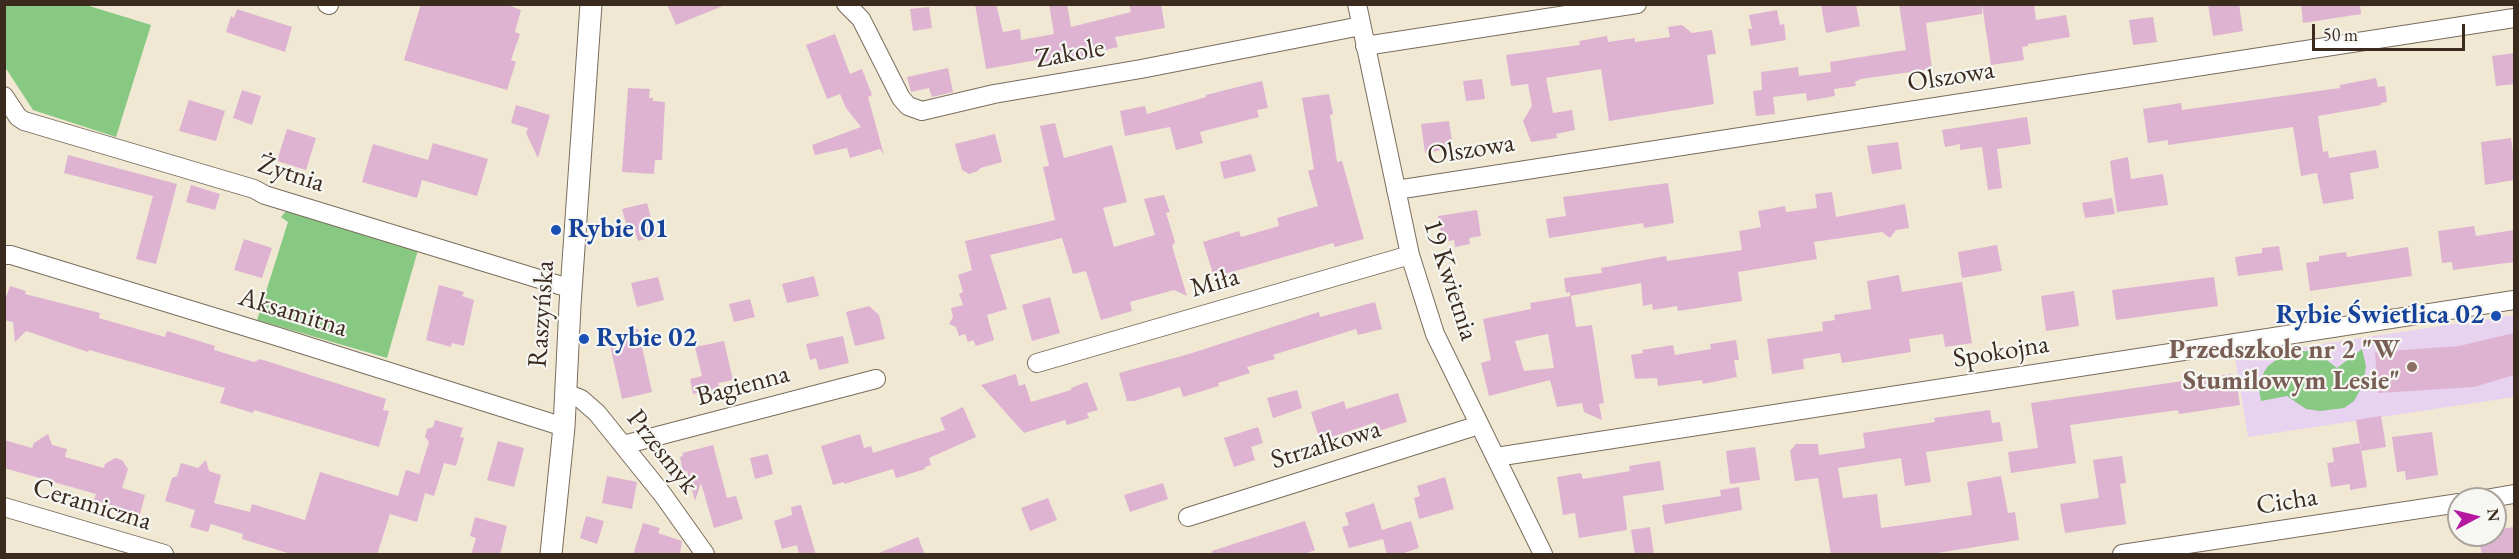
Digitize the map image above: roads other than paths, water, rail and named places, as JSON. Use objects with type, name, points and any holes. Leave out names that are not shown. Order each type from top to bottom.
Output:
[{"type":"street","name":"Raszyńska","points":[[551,555],[564,427],[591,4]]},
{"type":"street","name":"Zakole","points":[[846,4],[861,19],[901,99],[908,106],[922,111],[994,94],[1141,69],[1361,26]]},
{"type":"street","name":"19 Kwietnia","points":[[1357,4],[1410,255],[1435,334],[1544,555]]},
{"type":"street","points":[[1365,46],[1637,4]]},
{"type":"street","name":"Olszowa","points":[[1396,190],[2514,18]]},
{"type":"street","name":"Żytnia","points":[[4,96],[18,117],[24,121],[254,189],[265,195],[572,289]]},
{"type":"street","name":"Aksamitna","points":[[4,255],[11,255],[256,330],[564,427]]},
{"type":"street","name":"Miła","points":[[1036,363],[1410,255]]},
{"type":"street","name":"Spokojna","points":[[1496,457],[2514,300]]},
{"type":"street","name":"Bagienna","points":[[623,445],[876,379]]},
{"type":"street","name":"Przesmyk","points":[[566,393],[581,399],[597,413],[663,495],[705,555]]},
{"type":"street","name":"Strzałkowa","points":[[1188,517],[1479,425]]},
{"type":"street","name":"Cicha","points":[[2122,555],[2447,505]]},
{"type":"street","name":"Ceramiczna","points":[[4,507],[164,555]]},
{"type":"place","name":"Rybie 01","points":[[556,230]]},
{"type":"place","name":"Rybie Świetlica 02","points":[[2496,316]]},
{"type":"place","name":"Rybie 02","points":[[584,339]]},
{"type":"place","name":"Przedszkole nr 2 \"W Stumilowym Lesie\"","points":[[2412,367]]}]
